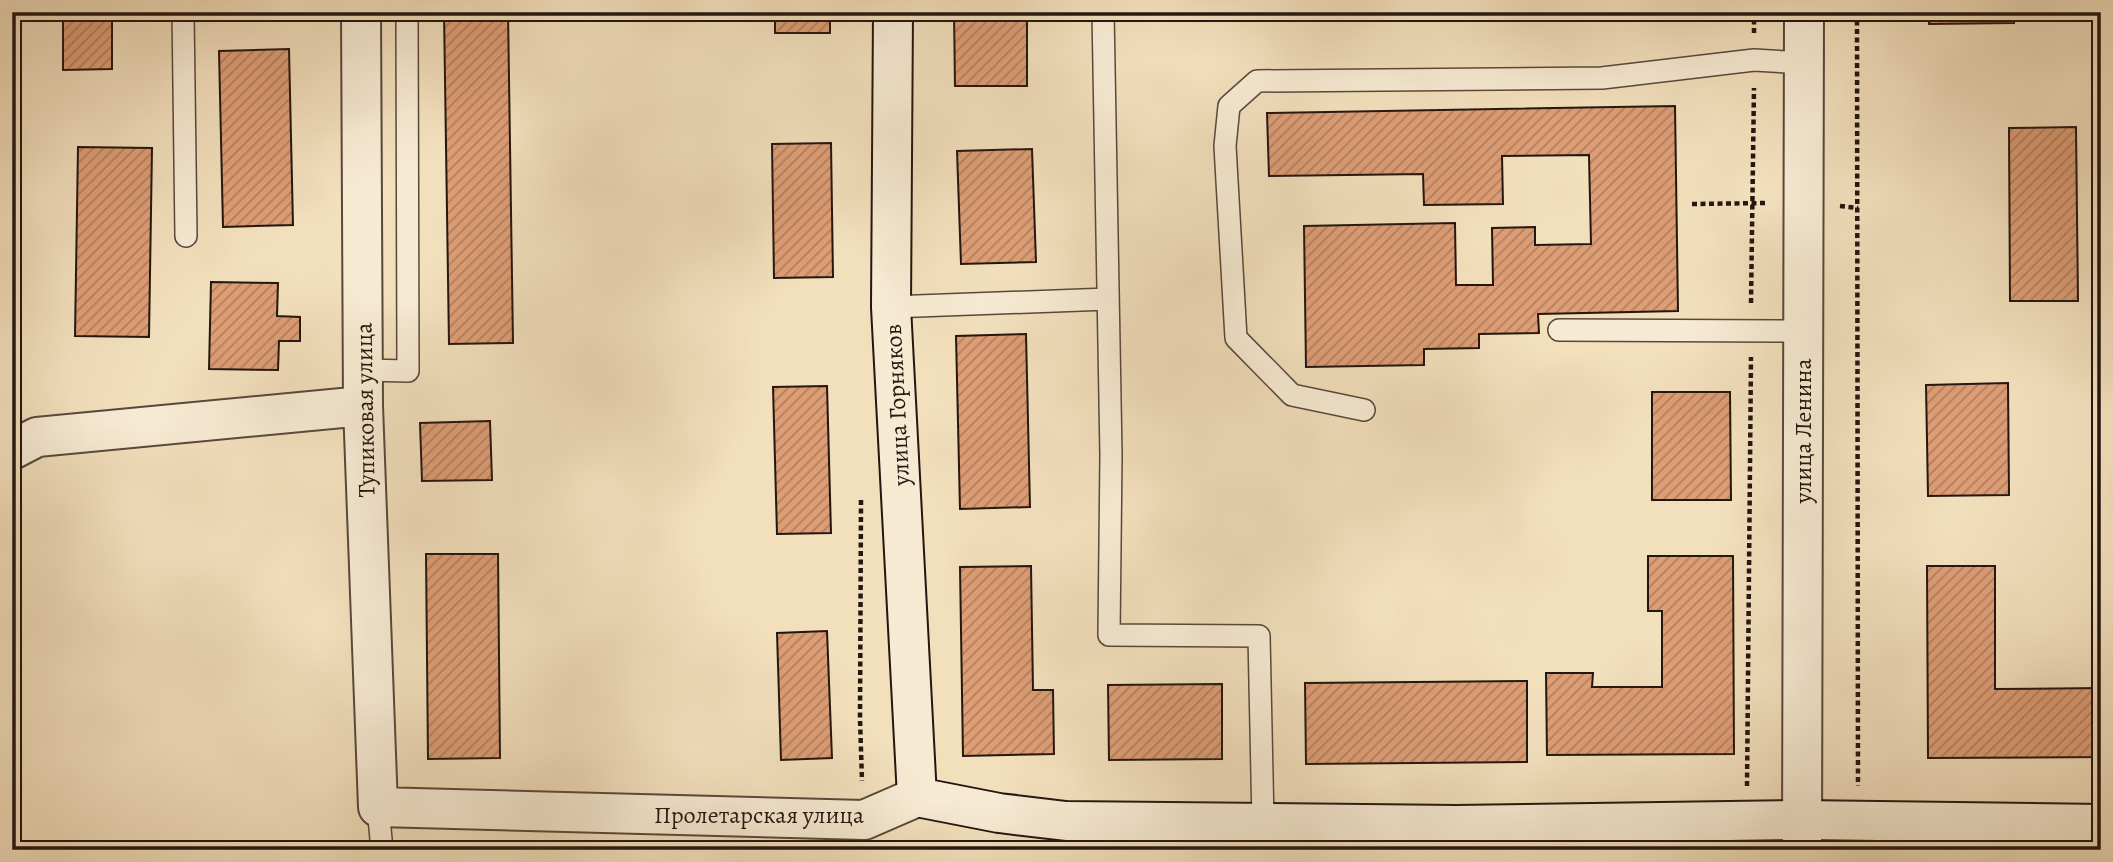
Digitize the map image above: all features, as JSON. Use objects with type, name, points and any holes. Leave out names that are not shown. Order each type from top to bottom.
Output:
[{"type":"street","name":"Тупиковая улица","points":[[361,12],[363,388],[378,807]]},
{"type":"street","name":"улица Горняков","points":[[893,12],[891,307],[917,797]]},
{"type":"street","name":"улица Ленина","points":[[1802,835],[1804,12]]},
{"type":"street","points":[[12,450],[37,436],[363,388]]},
{"type":"street","points":[[917,797],[999,813],[1066,821],[1456,825],[1747,821],[1802,835],[1857,821],[2101,824]]},
{"type":"street","name":"Пролетарская улица","points":[[378,807],[864,820],[917,797]]},
{"type":"lane","points":[[183,12],[186,236]]},
{"type":"lane","points":[[363,388],[408,371],[407,12]]},
{"type":"lane","points":[[1102,12],[1111,455],[1109,635],[1259,636],[1263,823]]},
{"type":"lane","points":[[1364,410],[1292,395],[1236,338],[1225,146],[1229,106],[1256,81],[1602,78],[1754,60],[1804,63]]},
{"type":"lane","points":[[891,307],[1108,299]]},
{"type":"lane","points":[[1559,330],[1803,331]]},
{"type":"lane","points":[[378,807],[382,850]]},
{"type":"path","points":[[1747,821],[1754,12]]},
{"type":"path","points":[[1857,12],[1857,821]]},
{"type":"building","points":[[63,12],[112,12],[112,69],[63,70]]},
{"type":"building","points":[[444,12],[508,12],[513,343],[449,344]]},
{"type":"building","points":[[775,12],[830,12],[830,33],[775,33]]},
{"type":"building","points":[[954,12],[1027,12],[1027,86],[955,86]]},
{"type":"building","points":[[1929,12],[2014,12],[2014,23],[1929,24]]},
{"type":"building","points":[[289,49],[293,225],[223,227],[219,51]]},
{"type":"building","points":[[1675,106],[1678,311],[1538,314],[1539,333],[1479,334],[1479,348],[1424,349],[1424,365],[1306,367],[1304,226],[1455,223],[1456,285],[1493,285],[1492,228],[1535,227],[1535,245],[1591,244],[1589,155],[1502,156],[1503,204],[1424,205],[1423,174],[1269,176],[1267,113]]},
{"type":"building","points":[[2076,127],[2078,301],[2010,301],[2009,128]]},
{"type":"building","points":[[831,143],[833,277],[774,278],[772,144]]},
{"type":"building","points":[[78,147],[152,148],[149,337],[75,336]]},
{"type":"building","points":[[1032,149],[1036,262],[961,264],[957,151]]},
{"type":"building","points":[[211,282],[278,283],[277,316],[300,317],[300,341],[279,341],[278,370],[209,369]]},
{"type":"building","points":[[1026,334],[1030,507],[960,509],[956,336]]},
{"type":"building","points":[[2008,383],[2009,495],[1928,496],[1926,385]]},
{"type":"building","points":[[827,386],[831,533],[777,534],[773,387]]},
{"type":"building","points":[[1652,392],[1730,392],[1731,500],[1652,500]]},
{"type":"building","points":[[490,421],[492,480],[422,481],[420,423]]},
{"type":"building","points":[[426,554],[498,554],[500,758],[428,759]]},
{"type":"building","points":[[1648,556],[1733,556],[1734,754],[1547,755],[1546,673],[1593,673],[1592,687],[1662,687],[1662,611],[1648,611]]},
{"type":"building","points":[[1031,566],[1033,690],[1053,690],[1054,754],[963,756],[960,567]]},
{"type":"building","points":[[1927,566],[1995,566],[1995,689],[2101,688],[2101,757],[1928,758]]},
{"type":"building","points":[[827,631],[832,758],[781,760],[777,633]]},
{"type":"building","points":[[1527,681],[1527,762],[1306,764],[1305,683]]},
{"type":"building","points":[[1222,684],[1222,759],[1109,760],[1108,685]]}]
